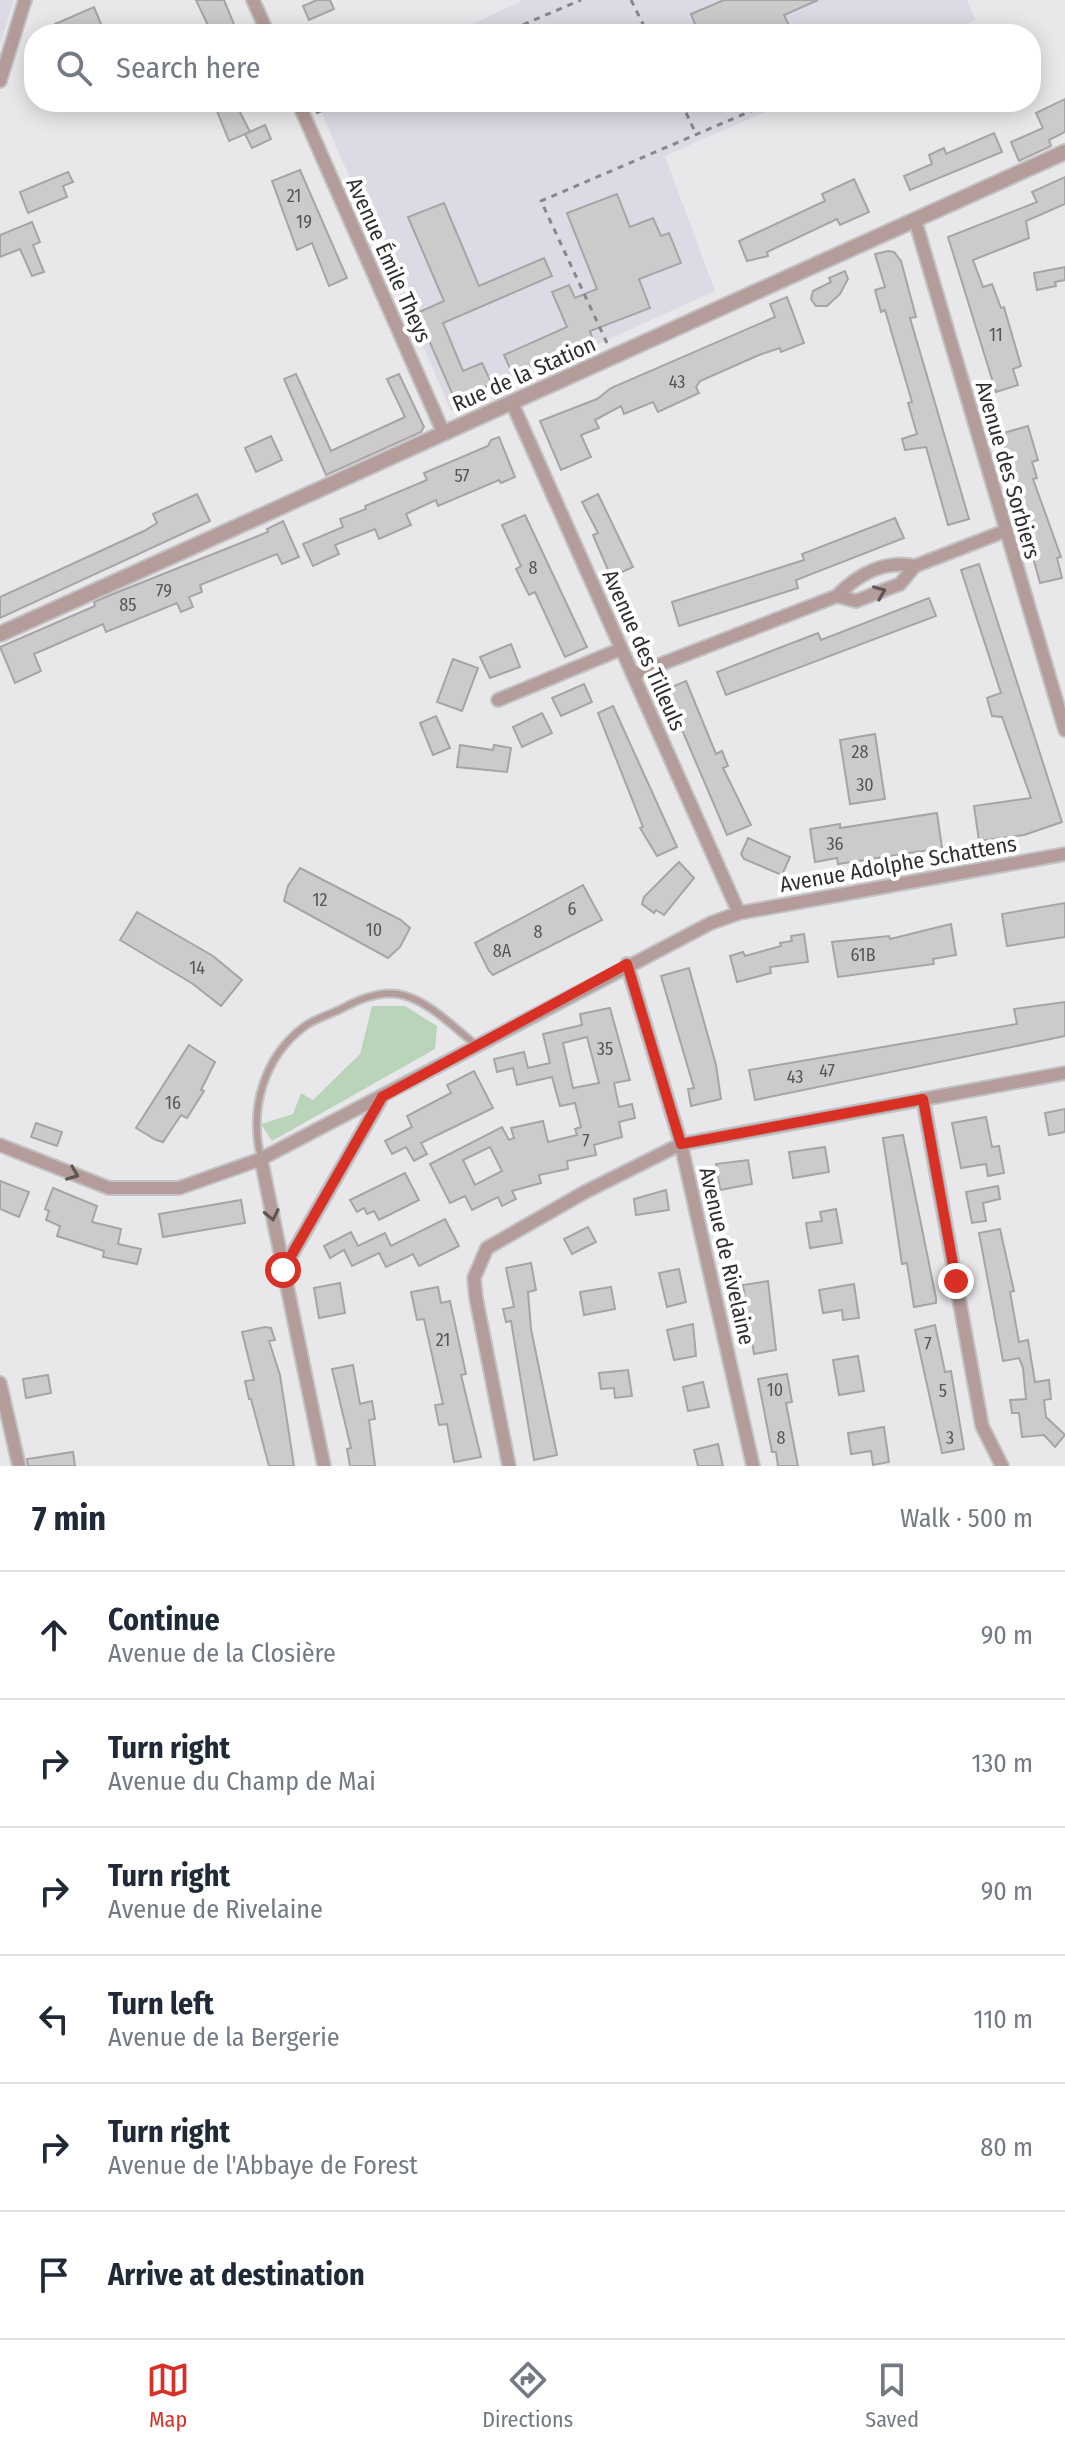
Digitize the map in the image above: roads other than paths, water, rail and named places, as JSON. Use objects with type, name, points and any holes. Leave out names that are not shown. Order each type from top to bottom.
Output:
[{"type":"street","points":[[0,81],[25,0]]},
{"type":"street","points":[[253,0],[264,24]]},
{"type":"street","name":"Avenue Émile Theys","points":[[303,112],[444,434]]},
{"type":"street","name":"Rue de la Station","points":[[0,634],[1065,152]]},
{"type":"street","name":"Avenue des Sorbiers","points":[[915,220],[1065,730]]},
{"type":"street","name":"Avenue des Tilleuls","points":[[512,403],[739,913]]},
{"type":"street","points":[[837,596],[856,601],[900,584],[915,566],[1005,531]]},
{"type":"street","points":[[633,675],[837,596],[852,580],[896,562],[915,566]]},
{"type":"street","points":[[498,700],[621,649]]},
{"type":"street","name":"Avenue Adolphe Schattens","points":[[0,1145],[109,1188],[179,1188],[261,1159],[627,964],[739,913],[1065,854]]},
{"type":"street","name":"Avenue de Rivelaine","points":[[627,964],[681,1144],[753,1466]]},
{"type":"street","points":[[509,1466],[476,1298],[474,1278],[478,1262],[487,1248],[681,1144],[1065,1073]]},
{"type":"street","points":[[283,1270],[382,1097]]},
{"type":"street","points":[[923,1099],[982,1426],[1002,1465]]},
{"type":"street","points":[[261,1159],[324,1466]]},
{"type":"street","points":[[0,1383],[19,1466]]},
{"type":"lane","points":[[261,1159],[255,1134],[258,1098],[275,1057],[305,1026],[360,999],[397,994],[426,1005],[475,1044]]}]
